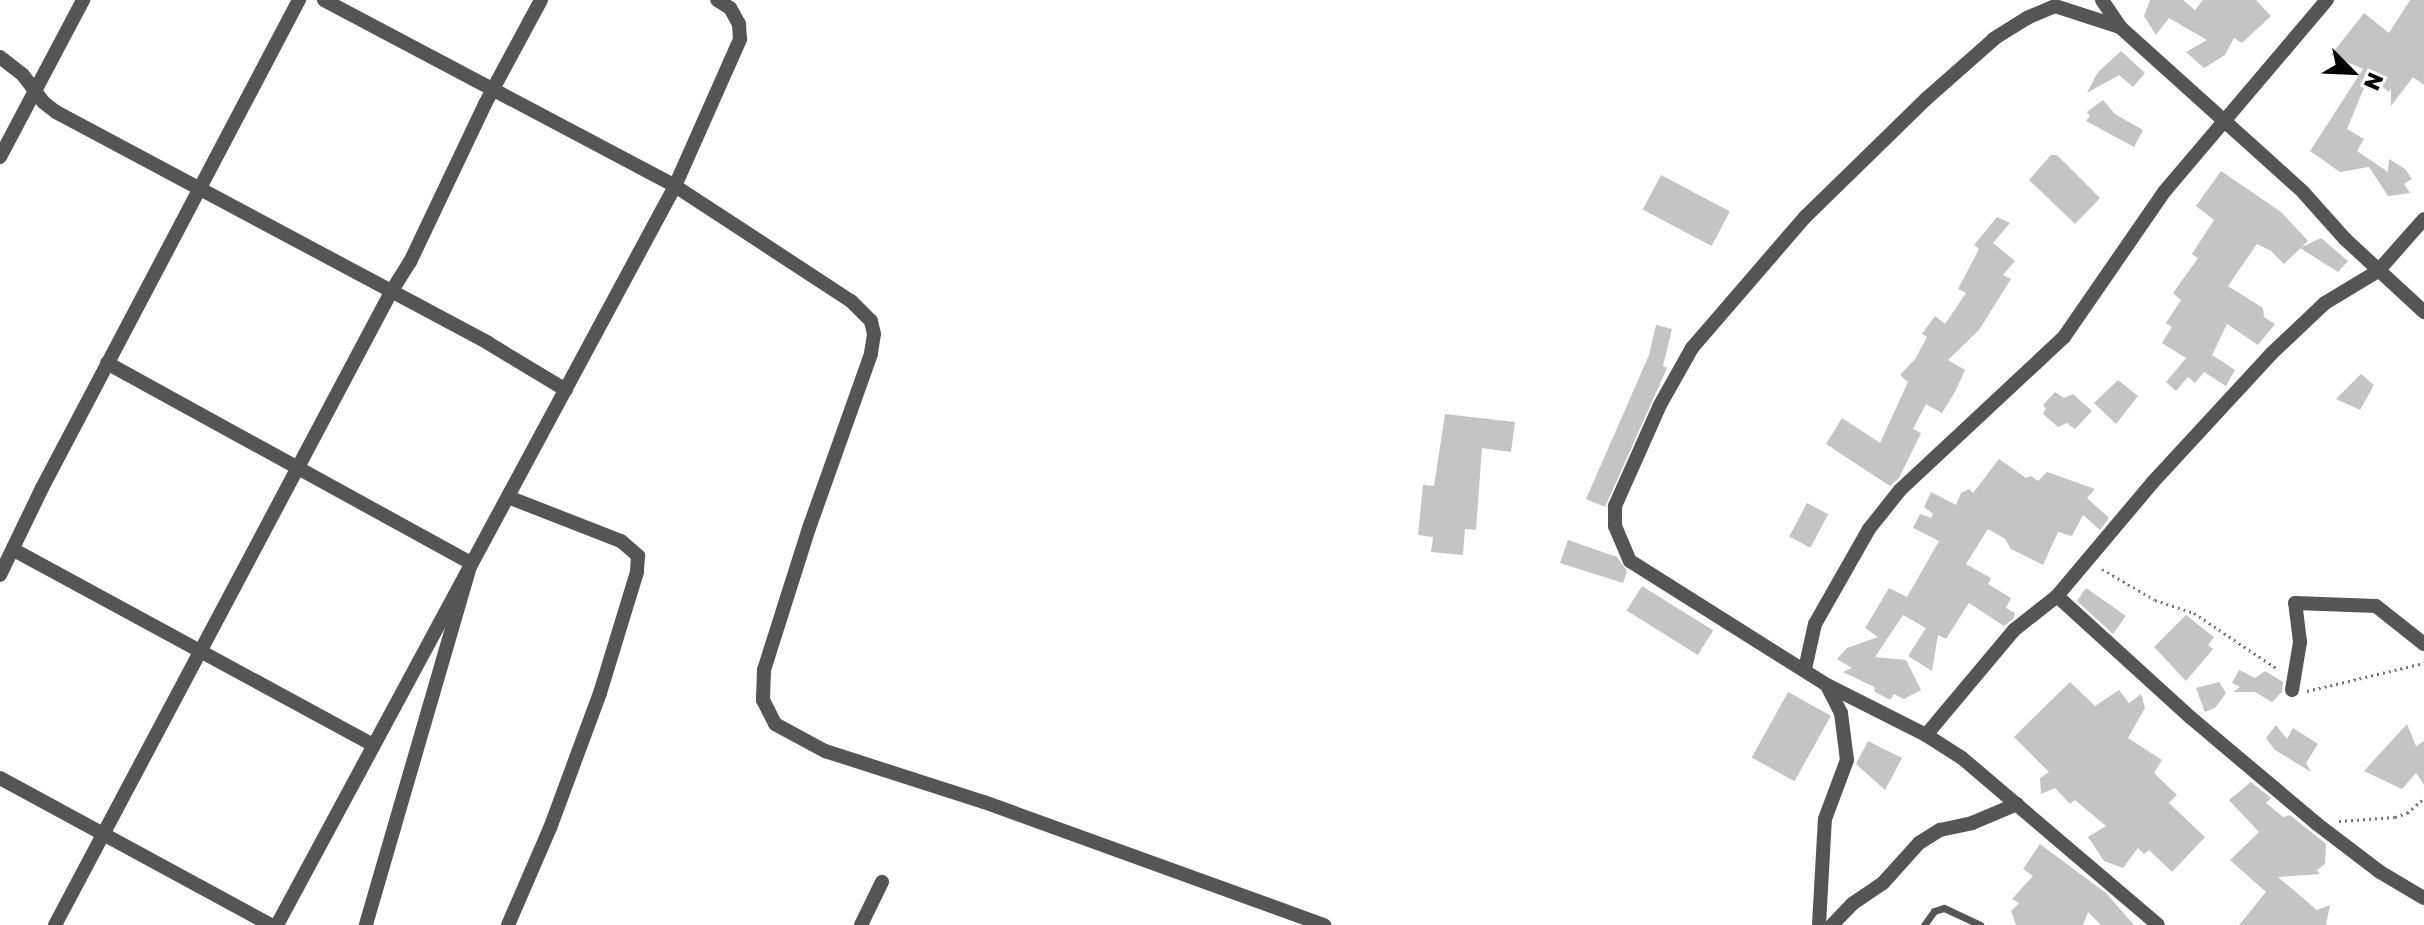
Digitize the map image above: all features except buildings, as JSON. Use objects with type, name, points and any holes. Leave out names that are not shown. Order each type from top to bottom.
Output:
[{"type":"street","points":[[0,157],[83,0]]},
{"type":"street","points":[[0,575],[107,363],[299,0]]},
{"type":"street","points":[[324,0],[675,186],[851,301],[871,321],[874,334],[867,368],[809,528],[764,670],[763,700],[770,719],[825,751],[984,802],[1324,925]]},
{"type":"street","points":[[55,925],[391,292],[410,262],[493,89],[541,0]]},
{"type":"street","points":[[0,778],[274,925],[675,186],[740,39],[739,24],[730,8],[717,0]]},
{"type":"street","points":[[2102,0],[2120,27],[2303,192],[2378,271],[2424,312]]},
{"type":"street","points":[[1805,669],[1815,624],[1869,529],[1900,490],[2064,337],[2164,192],[2327,0]]},
{"type":"street","points":[[2120,27],[2049,3],[1994,39],[1926,99],[1805,217],[1731,299],[1692,348],[1660,405],[1615,506],[1615,526],[1630,561],[1827,685],[1926,735],[1962,758],[2158,925]]},
{"type":"street","points":[[0,57],[23,75],[56,112],[566,390]]},
{"type":"street","points":[[1926,735],[2014,630],[2057,596],[2152,483],[2271,354],[2325,303],[2378,271],[2424,219]]},
{"type":"street","points":[[107,363],[471,563]]},
{"type":"street","points":[[508,497],[621,541],[638,556],[637,572],[600,693],[550,828],[508,925]]},
{"type":"street","points":[[14,550],[373,745]]},
{"type":"street","points":[[366,925],[471,563]]},
{"type":"street","points":[[2057,596],[2190,717],[2317,824],[2380,872],[2424,898]]},
{"type":"street","points":[[2292,690],[2300,642],[2295,603],[2376,606],[2424,644]]},
{"type":"street","points":[[1819,925],[1825,819],[1847,760],[1841,713],[1827,685]]},
{"type":"street","points":[[1832,925],[1852,904],[1883,883],[1919,843],[1940,830],[1972,823],[2017,804]]},
{"type":"street","points":[[861,925],[882,882]]},
{"type":"lane","points":[[1924,925],[1934,911],[1944,908],[1980,925]]},
{"type":"path","points":[[2087,561],[2155,600],[2194,613],[2270,661],[2292,690],[2306,691],[2424,663]]},
{"type":"path","points":[[2317,824],[2395,817],[2407,813],[2424,798]]}]
